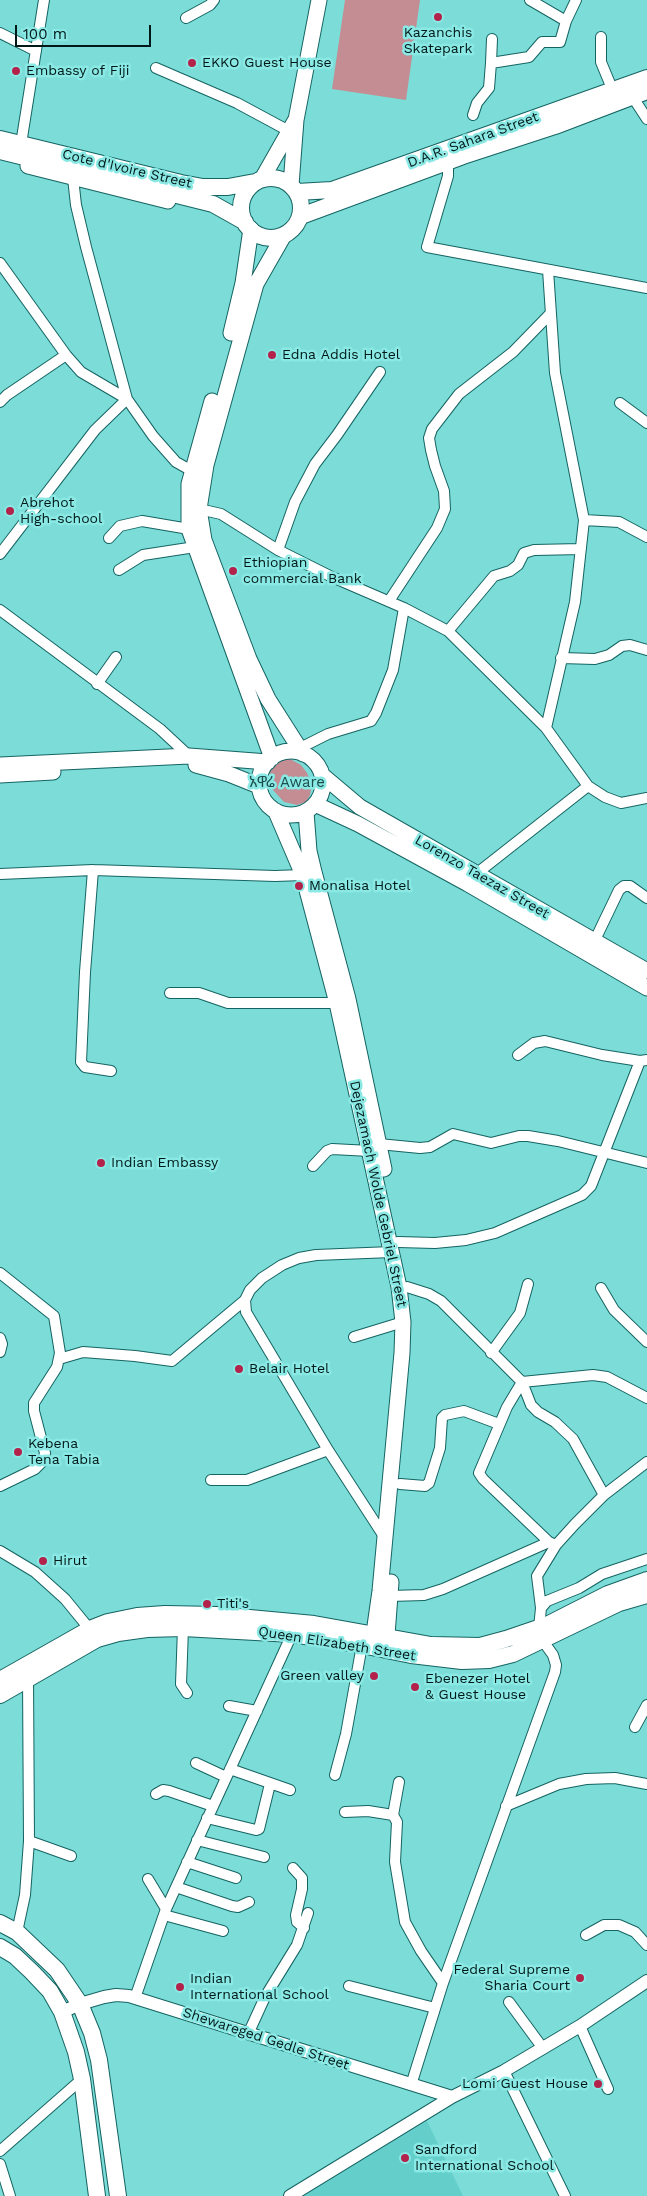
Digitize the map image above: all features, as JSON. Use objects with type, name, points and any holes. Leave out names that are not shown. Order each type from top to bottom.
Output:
[{"type":"main road","points":[[301,751],[287,752],[270,760],[262,769],[259,786],[262,796],[276,812],[296,815],[310,808],[322,791],[322,776],[318,766],[301,751],[268,700],[204,540],[199,509],[206,465],[256,284],[284,235],[295,226],[300,216],[301,206],[294,189],[292,126],[319,0]]},
{"type":"main road","name":"D.A.R. Sahara Street","points":[[294,189],[332,190],[647,78]]},
{"type":"main road","name":"D.A.R. Sahara Street","points":[[300,216],[448,161],[555,126],[640,93]]},
{"type":"main road","points":[[270,760],[189,529],[189,484],[234,320],[248,256],[248,225],[242,204],[245,195],[258,180],[292,126]]},
{"type":"main road","name":"Cote d'Ivoire Street","points":[[0,139],[203,187],[228,187],[258,180]]},
{"type":"main road","name":"Cote d'Ivoire Street","points":[[0,151],[213,204],[248,225]]},
{"type":"main road","name":"Cote d'Ivoire Street","points":[[0,159],[193,206],[213,204]]},
{"type":"main road","points":[[258,180],[283,180],[294,189]]},
{"type":"main road","points":[[248,225],[266,237],[284,235]]},
{"type":"main road","points":[[0,765],[189,756],[270,760]]},
{"type":"main road","points":[[0,775],[193,764],[214,769],[259,786]]},
{"type":"main road","name":"Lorenzo Taezaz Street","points":[[322,776],[360,807],[647,971]]},
{"type":"main road","name":"Lorenzo Taezaz Street","points":[[310,808],[358,824],[460,880],[647,988]]},
{"type":"main road","name":"Dejezamach Wolde Gebriel Street","points":[[310,808],[309,851],[348,1000],[395,1247],[403,1322],[402,1353],[376,1642]]},
{"type":"main road","name":"Dejezamach Wolde Gebriel Street","points":[[276,812],[302,875],[375,1147]]},
{"type":"main road","name":"Dejezamach Wolde Gebriel Street","points":[[376,1642],[390,1596],[411,1358],[407,1287],[395,1247]]},
{"type":"main road","name":"Queen Elizabeth Street","points":[[541,1634],[565,1617],[608,1594],[647,1580]]},
{"type":"main road","name":"Queen Elizabeth Street","points":[[0,1680],[94,1634],[183,1628],[292,1634],[376,1642],[480,1646],[506,1639],[541,1634],[647,1595]]},
{"type":"main road","name":"Queen Elizabeth Street","points":[[0,1695],[94,1634],[108,1622],[137,1616],[166,1614],[217,1615],[314,1624],[376,1642]]},
{"type":"main road","points":[[0,1923],[17,1932],[58,1970],[80,2004],[92,2033],[99,2060],[118,2196]]},
{"type":"main road","points":[[0,1946],[15,1956],[32,1972],[50,1992],[62,2012],[76,2052],[82,2078],[97,2196]]},
{"type":"street","points":[[21,144],[44,0]]},
{"type":"street","points":[[186,18],[210,5],[214,0]]},
{"type":"street","points":[[530,0],[566,21]]},
{"type":"street","points":[[491,63],[526,58],[531,56],[542,42],[560,42],[566,21],[576,0]]},
{"type":"street","points":[[0,33],[36,51]]},
{"type":"street","points":[[601,37],[601,62],[614,91]]},
{"type":"street","points":[[473,115],[477,104],[489,88],[492,39]]},
{"type":"street","points":[[156,68],[292,126]]},
{"type":"street","points":[[640,93],[647,119]]},
{"type":"street","points":[[448,161],[448,176],[427,247],[647,288]]},
{"type":"street","points":[[73,178],[76,205],[86,247],[127,399],[153,436],[176,462],[192,471]]},
{"type":"street","points":[[0,263],[66,356],[81,372],[127,399]]},
{"type":"street","points":[[546,728],[575,602],[584,520],[555,373],[548,270]]},
{"type":"street","points":[[389,601],[437,528],[444,509],[444,491],[429,438],[432,428],[460,394],[512,352],[550,314]]},
{"type":"street","points":[[0,402],[7,395],[66,356]]},
{"type":"street","points":[[278,550],[295,502],[314,464],[337,435],[380,372]]},
{"type":"street","points":[[0,554],[95,430],[127,399]]},
{"type":"street","points":[[620,403],[647,423]]},
{"type":"street","points":[[199,509],[221,514],[278,550],[332,577],[404,608],[448,631],[546,728],[588,786],[605,797],[621,803],[647,798]]},
{"type":"street","points":[[584,520],[620,522],[647,537]]},
{"type":"street","points":[[109,538],[120,526],[142,521],[189,529]]},
{"type":"street","points":[[119,570],[143,555],[195,548]]},
{"type":"street","points":[[448,631],[494,576],[510,571],[518,565],[524,553],[534,550],[581,548]]},
{"type":"street","points":[[301,751],[328,734],[371,721],[393,670],[404,608]]},
{"type":"street","points":[[0,610],[160,729],[189,756]]},
{"type":"street","points":[[561,658],[595,659],[609,656],[622,646],[630,645],[647,650]]},
{"type":"street","points":[[97,684],[116,657]]},
{"type":"street","points":[[476,874],[588,786]]},
{"type":"street","points":[[0,874],[93,870],[276,876],[302,875]]},
{"type":"street","points":[[93,870],[85,972],[81,1062],[85,1067],[111,1071]]},
{"type":"street","points":[[594,942],[619,890],[624,886],[630,886],[647,898]]},
{"type":"street","points":[[170,993],[199,993],[228,1003],[337,1003]]},
{"type":"street","points":[[59,1359],[83,1352],[172,1361],[245,1300],[250,1290],[262,1278],[282,1265],[299,1258],[466,1240],[507,1229],[582,1194],[591,1186],[603,1152],[644,1060],[602,1055],[545,1041],[534,1043],[518,1055]]},
{"type":"street","points":[[312,1166],[332,1149],[430,1147],[453,1134],[491,1143],[519,1136],[528,1136],[603,1152],[647,1164]]},
{"type":"street","points":[[0,1273],[54,1316],[60,1353],[57,1367],[34,1403],[34,1411],[45,1453],[43,1461],[35,1469],[0,1486]]},
{"type":"street","points":[[491,1353],[520,1313],[528,1284]]},
{"type":"street","points":[[407,1287],[429,1294],[441,1301],[522,1382],[531,1405],[538,1412],[556,1422],[573,1439],[604,1496]]},
{"type":"street","points":[[601,1288],[614,1310],[647,1342]]},
{"type":"street","points":[[245,1300],[246,1312],[328,1450],[384,1538]]},
{"type":"street","points":[[354,1337],[403,1322]]},
{"type":"street","points":[[0,1338],[2,1344],[0,1352]]},
{"type":"street","points":[[522,1382],[593,1375],[607,1377],[647,1398]]},
{"type":"street","points":[[522,1382],[499,1424],[479,1473],[483,1479],[553,1544]]},
{"type":"street","points":[[400,1484],[425,1486],[428,1483],[440,1448],[442,1418],[444,1414],[464,1411],[499,1424]]},
{"type":"street","points":[[210,1480],[238,1482],[247,1480],[328,1450]]},
{"type":"street","points":[[411,2085],[443,1983],[555,1672],[556,1665],[553,1655],[541,1634],[541,1608],[537,1576],[553,1544],[604,1496],[647,1462]]},
{"type":"street","points":[[390,1596],[424,1595],[444,1589],[553,1544]]},
{"type":"street","points":[[0,1550],[35,1572],[65,1599],[94,1634]]},
{"type":"street","points":[[541,1608],[547,1601],[571,1592],[602,1574],[647,1559]]},
{"type":"street","points":[[183,1628],[184,1656],[181,1684],[186,1693]]},
{"type":"street","points":[[135,1998],[165,1912],[292,1634]]},
{"type":"street","points":[[335,1774],[376,1642]]},
{"type":"street","points":[[17,1932],[25,1895],[29,1841],[28,1677]]},
{"type":"street","points":[[635,1727],[647,1705]]},
{"type":"street","points":[[229,1706],[257,1711]]},
{"type":"street","points":[[196,1763],[290,1790]]},
{"type":"street","points":[[506,1806],[559,1784],[586,1779],[615,1778],[647,1784]]},
{"type":"street","points":[[399,1782],[393,1815],[397,1822],[395,1862],[406,1922],[421,1951],[443,1983]]},
{"type":"street","points":[[207,1818],[259,1830],[270,1784]]},
{"type":"street","points":[[156,1794],[163,1790],[170,1790],[213,1806]]},
{"type":"street","points":[[345,1812],[368,1811],[393,1815]]},
{"type":"street","points":[[197,1840],[264,1857]]},
{"type":"street","points":[[29,1841],[71,1856]]},
{"type":"street","points":[[187,1862],[236,1878]]},
{"type":"street","points":[[293,1868],[302,1878],[302,1889],[296,1915],[297,1922],[304,1928]]},
{"type":"street","points":[[148,1879],[165,1912],[223,1931]]},
{"type":"street","points":[[176,1887],[232,1906],[249,1902]]},
{"type":"street","points":[[249,2032],[265,1997],[297,1945],[308,1913]]},
{"type":"street","points":[[586,1934],[604,1925],[619,1925],[635,1932],[647,1945]]},
{"type":"street","points":[[290,2196],[452,2097],[504,2071],[580,2026],[647,1980]]},
{"type":"street","points":[[349,1986],[435,2008]]},
{"type":"street","name":"Shewareged Gedle Street","points":[[62,2012],[80,2004],[116,1995],[135,1998],[249,2032],[452,2097]]},
{"type":"street","points":[[509,2002],[542,2047]]},
{"type":"street","points":[[580,2026],[608,2089]]},
{"type":"street","points":[[504,2071],[566,2196]]},
{"type":"street","points":[[0,2151],[82,2078]]},
{"type":"street","points":[[0,2164],[10,2196]]},
{"type":"shaded area","points":[[345,0],[420,0],[406,100],[332,89]]},
{"type":"shaded area","points":[[278,758],[290,759],[301,765],[307,773],[312,785],[306,802],[297,805],[284,802],[273,790],[268,780],[267,771],[271,762]]},
{"type":"shaded area","name":"Sandford International School","points":[[427,2121],[463,2196],[302,2196]]},
{"type":"place","name":"Kazanchis Skatepark","points":[[438,17]]},
{"type":"place","name":"EKKO Guest House","points":[[192,63]]},
{"type":"place","name":"Embassy of Fiji","points":[[16,71]]},
{"type":"place","name":"Edna Addis Hotel","points":[[272,355]]},
{"type":"place","name":"Abrehot High-school","points":[[10,511]]},
{"type":"place","name":"Ethiopian commercial Bank","points":[[233,571]]},
{"type":"place","name":"Monalisa Hotel","points":[[299,886]]},
{"type":"place","name":"Indian Embassy","points":[[101,1163]]},
{"type":"place","name":"Belair Hotel","points":[[239,1369]]},
{"type":"place","name":"Kebena Tena Tabia","points":[[18,1452]]},
{"type":"place","name":"Hirut","points":[[43,1561]]},
{"type":"place","name":"Titi's","points":[[207,1604]]},
{"type":"place","name":"Green valley","points":[[374,1676]]},
{"type":"place","name":"Ebenezer Hotel & Guest House","points":[[415,1687]]},
{"type":"place","name":"Federal Supreme Sharia Court","points":[[580,1978]]},
{"type":"place","name":"Indian International School","points":[[180,1987]]},
{"type":"place","name":"Lomi Guest House","points":[[598,2084]]},
{"type":"place","name":"Sandford International School","points":[[405,2158]]},
{"type":"district","name":"አዋሬ Aware","points":[[287,783]]}]
